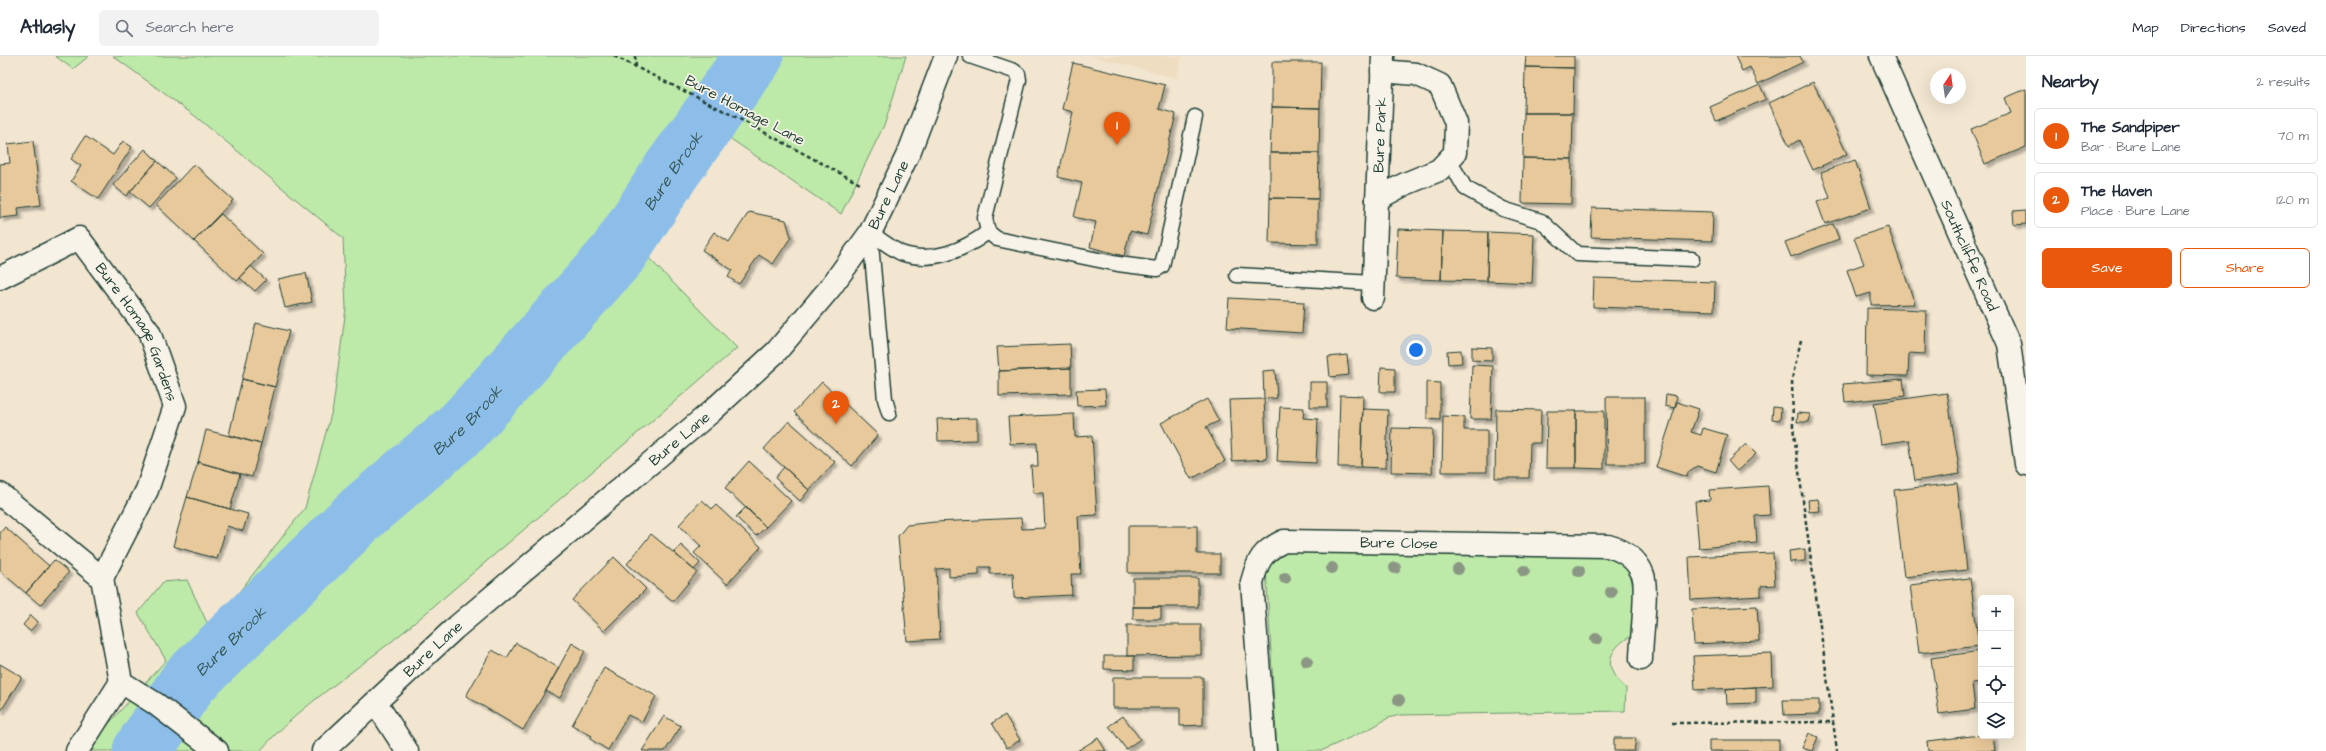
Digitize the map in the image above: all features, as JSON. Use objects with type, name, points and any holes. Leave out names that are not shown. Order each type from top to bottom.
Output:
[{"type":"street","name":"Bure Lane","points":[[323,751],[454,629],[712,411],[776,352],[830,288],[870,233],[910,150],[946,56]]},
{"type":"street","name":"Southcliffe Road","points":[[1881,56],[2009,344],[2026,464]]},
{"type":"street","name":"Bure Park","points":[[1373,290],[1382,64],[1416,74],[1440,86],[1456,123],[1455,153],[1439,170],[1405,184],[1377,199]]},
{"type":"street","name":"Bure Homage Gardens","points":[[0,278],[79,238],[150,332],[175,406],[147,490],[102,578]]},
{"type":"street","points":[[0,494],[102,578],[121,682],[77,751]]},
{"type":"street","name":"Bure Close","points":[[1265,751],[1252,582],[1257,564],[1269,548],[1284,541],[1608,546],[1621,550],[1635,562],[1643,575],[1641,659]]},
{"type":"street","points":[[121,682],[156,704],[217,751]]},
{"type":"street","points":[[376,703],[407,751]]},
{"type":"lane","points":[[970,56],[1014,71],[1018,74],[1019,80],[985,218],[988,232],[997,239],[1118,264],[1157,269],[1162,266],[1195,117]]},
{"type":"lane","points":[[1449,160],[1465,188],[1503,209],[1541,221],[1577,254],[1692,258]]},
{"type":"lane","points":[[870,233],[900,252],[919,258],[963,248],[988,232]]},
{"type":"lane","points":[[870,233],[885,399],[889,413]]},
{"type":"lane","points":[[1238,275],[1373,290]]},
{"type":"path","name":"Bure Homage Lane","points":[[614,56],[734,116],[864,187]]},
{"type":"path","points":[[635,56],[636,67]]},
{"type":"path","points":[[1801,340],[1792,379],[1792,428],[1837,751]]},
{"type":"path","points":[[1672,723],[1833,722]]},
{"type":"shaded area","points":[[1090,56],[1182,56],[1177,78]]},
{"type":"green space","points":[[55,56],[89,56],[73,69]]},
{"type":"green space","points":[[113,56],[906,56],[885,123],[841,214],[725,135],[703,139],[643,169],[636,245],[737,348],[655,418],[389,644],[293,718],[260,751],[91,751],[103,730],[166,660],[138,613],[163,582],[187,580],[210,629],[305,508],[333,407],[346,308],[343,238],[195,116]]},
{"type":"green space","points":[[1294,550],[1604,557],[1617,562],[1625,569],[1631,578],[1634,599],[1631,636],[1616,648],[1610,660],[1614,674],[1626,688],[1625,711],[1400,715],[1388,718],[1373,727],[1321,751],[1277,751],[1266,569],[1277,555]]},
{"type":"building","points":[[1526,56],[1574,56],[1574,68],[1525,67]]},
{"type":"building","points":[[1735,56],[1800,56],[1803,62],[1758,84],[1750,67],[1742,71]]},
{"type":"building","points":[[1272,62],[1321,62],[1320,108],[1272,107]]},
{"type":"building","points":[[1073,63],[1165,85],[1159,109],[1176,114],[1147,235],[1130,231],[1124,256],[1090,247],[1096,222],[1074,217],[1082,183],[1058,177],[1073,112],[1062,109]]},
{"type":"building","points":[[1525,67],[1574,68],[1573,113],[1524,113]]},
{"type":"building","points":[[1813,82],[1847,154],[1813,170],[1799,140],[1789,146],[1769,103]]},
{"type":"building","points":[[1760,85],[1766,99],[1716,121],[1710,107]]},
{"type":"building","points":[[2026,89],[2026,147],[1985,164],[1971,129],[2011,113],[2005,98]]},
{"type":"building","points":[[1272,107],[1320,108],[1319,153],[1270,153]]},
{"type":"building","points":[[1524,113],[1573,113],[1572,159],[1523,158]]},
{"type":"building","points":[[85,136],[113,155],[123,141],[132,147],[98,199],[71,181],[81,166],[71,159]]},
{"type":"building","points":[[33,141],[41,205],[18,208],[19,216],[0,218],[0,164],[10,163],[8,144]]},
{"type":"building","points":[[145,149],[157,161],[126,196],[113,185]]},
{"type":"building","points":[[1270,153],[1319,153],[1318,199],[1270,198]]},
{"type":"building","points":[[1523,158],[1572,159],[1571,204],[1522,203]]},
{"type":"building","points":[[1855,160],[1871,208],[1825,224],[1817,202],[1830,198],[1821,172]]},
{"type":"building","points":[[157,161],[176,178],[149,208],[130,192]]},
{"type":"building","points":[[194,164],[233,200],[194,241],[156,205]]},
{"type":"building","points":[[1270,198],[1318,199],[1318,244],[1269,243]]},
{"type":"building","points":[[1592,208],[1713,212],[1712,241],[1591,237]]},
{"type":"building","points":[[2026,210],[2026,224],[2014,225],[2013,211]]},
{"type":"building","points":[[749,212],[786,220],[791,237],[773,264],[759,255],[739,284],[728,277],[732,270],[702,250],[714,232],[729,242]]},
{"type":"building","points":[[221,214],[263,254],[237,281],[194,241]]},
{"type":"building","points":[[1833,224],[1839,239],[1791,257],[1785,242]]},
{"type":"building","points":[[1888,227],[1915,304],[1871,305],[1871,293],[1856,297],[1847,270],[1864,264],[1854,238]]},
{"type":"building","points":[[1398,229],[1443,231],[1441,280],[1396,278]]},
{"type":"building","points":[[1443,231],[1488,232],[1487,281],[1441,280]]},
{"type":"building","points":[[1488,232],[1534,234],[1532,283],[1487,281]]},
{"type":"building","points":[[251,266],[266,280],[255,291],[240,278]]},
{"type":"building","points":[[306,273],[312,302],[285,308],[278,279]]},
{"type":"building","points":[[1594,278],[1715,282],[1714,311],[1593,307]]},
{"type":"building","points":[[1229,298],[1304,302],[1302,333],[1227,328]]},
{"type":"building","points":[[1867,308],[1926,310],[1925,354],[1909,353],[1908,376],[1866,375]]},
{"type":"building","points":[[256,323],[289,331],[275,387],[242,379]]},
{"type":"building","points":[[1070,344],[1071,368],[999,371],[997,347]]},
{"type":"building","points":[[1472,347],[1492,348],[1492,361],[1472,360]]},
{"type":"building","points":[[1461,350],[1462,363],[1448,364],[1447,351]]},
{"type":"building","points":[[1347,355],[1349,375],[1330,377],[1328,357]]},
{"type":"building","points":[[1472,365],[1493,366],[1491,419],[1470,419]]},
{"type":"building","points":[[1381,367],[1395,368],[1395,392],[1380,392]]},
{"type":"building","points":[[1071,368],[1071,394],[999,396],[999,371]]},
{"type":"building","points":[[1275,370],[1277,398],[1264,399],[1263,371]]},
{"type":"building","points":[[242,379],[275,387],[261,444],[229,435]]},
{"type":"building","points":[[1903,379],[1905,396],[1845,402],[1843,384]]},
{"type":"building","points":[[822,382],[878,435],[852,466],[794,412]]},
{"type":"building","points":[[1310,382],[1327,382],[1327,407],[1310,407]]},
{"type":"building","points":[[1427,382],[1440,383],[1440,420],[1427,419]]},
{"type":"building","points":[[1105,389],[1106,405],[1077,406],[1076,390]]},
{"type":"building","points":[[1947,393],[1960,474],[1915,481],[1909,440],[1881,444],[1874,403]]},
{"type":"building","points":[[1666,394],[1677,396],[1675,408],[1665,406]]},
{"type":"building","points":[[1340,395],[1363,396],[1361,467],[1338,467]]},
{"type":"building","points":[[1606,397],[1645,397],[1645,464],[1607,464]]},
{"type":"building","points":[[1207,399],[1219,421],[1206,427],[1225,461],[1191,479],[1161,423]]},
{"type":"building","points":[[1264,399],[1267,459],[1232,461],[1229,400]]},
{"type":"building","points":[[1677,402],[1699,409],[1691,432],[1701,435],[1703,428],[1727,435],[1716,472],[1697,466],[1688,472],[1687,477],[1656,467]]},
{"type":"building","points":[[1280,407],[1304,408],[1303,418],[1318,419],[1316,463],[1277,461]]},
{"type":"building","points":[[1773,407],[1781,408],[1780,420],[1772,419]]},
{"type":"building","points":[[1363,409],[1388,410],[1386,468],[1361,467]]},
{"type":"building","points":[[1496,409],[1541,410],[1540,443],[1530,443],[1529,478],[1495,478]]},
{"type":"building","points":[[1547,411],[1576,411],[1576,468],[1546,468]]},
{"type":"building","points":[[1576,411],[1604,411],[1604,469],[1576,468]]},
{"type":"building","points":[[1798,413],[1810,414],[1809,422],[1797,422]]},
{"type":"building","points":[[1074,414],[1075,437],[1092,436],[1097,515],[1078,516],[1081,574],[1071,574],[1072,595],[1014,598],[1013,573],[990,574],[990,567],[979,567],[979,575],[949,577],[949,568],[936,569],[940,639],[907,641],[898,536],[907,525],[935,522],[1021,518],[1022,529],[1045,528],[1043,493],[1033,493],[1031,466],[1038,466],[1037,443],[1010,444],[1008,417]]},
{"type":"building","points":[[1443,416],[1464,417],[1464,430],[1487,430],[1487,472],[1442,472]]},
{"type":"building","points":[[977,418],[977,440],[938,441],[937,419]]},
{"type":"building","points":[[789,421],[835,462],[809,490],[764,449]]},
{"type":"building","points":[[1392,428],[1433,429],[1432,473],[1391,472]]},
{"type":"building","points":[[206,430],[261,444],[252,477],[198,462]]},
{"type":"building","points":[[1746,444],[1756,454],[1737,471],[1728,461]]},
{"type":"building","points":[[749,461],[791,501],[766,527],[725,488]]},
{"type":"building","points":[[198,462],[240,474],[230,509],[187,497]]},
{"type":"building","points":[[784,467],[809,490],[800,501],[775,478]]},
{"type":"building","points":[[1957,483],[1967,570],[1904,577],[1894,490]]},
{"type":"building","points":[[1768,486],[1770,515],[1755,516],[1757,543],[1699,548],[1695,501],[1710,500],[1709,490]]},
{"type":"building","points":[[187,497],[248,514],[243,531],[227,526],[217,559],[173,546]]},
{"type":"building","points":[[1818,499],[1820,511],[1809,512],[1808,500]]},
{"type":"building","points":[[702,500],[712,509],[716,505],[761,547],[727,584],[694,553],[701,546],[679,525]]},
{"type":"building","points":[[746,507],[766,527],[756,536],[736,517]]},
{"type":"building","points":[[1128,526],[1197,526],[1197,554],[1220,554],[1220,573],[1128,573]]},
{"type":"building","points":[[5,527],[49,566],[26,593],[0,571],[0,533]]},
{"type":"building","points":[[651,534],[697,572],[673,601],[627,564]]},
{"type":"building","points":[[681,545],[700,563],[694,570],[674,553]]},
{"type":"building","points":[[1805,549],[1805,561],[1790,562],[1789,551]]},
{"type":"building","points":[[1773,553],[1775,585],[1761,586],[1761,596],[1691,600],[1689,557]]},
{"type":"building","points":[[614,557],[646,589],[604,631],[572,600]]},
{"type":"building","points":[[54,560],[69,572],[40,605],[26,593]]},
{"type":"building","points":[[1133,578],[1198,578],[1198,607],[1133,607]]},
{"type":"building","points":[[1970,578],[1978,646],[1919,653],[1910,585]]},
{"type":"building","points":[[1757,606],[1759,641],[1694,644],[1692,609]]},
{"type":"building","points":[[1133,607],[1161,607],[1161,619],[1133,619]]},
{"type":"building","points":[[31,615],[38,622],[30,631],[23,625]]},
{"type":"building","points":[[1127,625],[1201,625],[1201,655],[1127,656]]},
{"type":"building","points":[[516,643],[559,668],[523,730],[466,696],[492,650],[507,658]]},
{"type":"building","points":[[572,643],[585,651],[560,698],[546,691]]},
{"type":"building","points":[[1978,651],[1978,682],[1972,683],[1975,709],[1939,714],[1931,658]]},
{"type":"building","points":[[1772,653],[1773,686],[1695,690],[1693,656]]},
{"type":"building","points":[[1104,656],[1134,656],[1134,670],[1104,669]]},
{"type":"building","points":[[0,664],[22,677],[1,711],[0,711]]},
{"type":"building","points":[[604,668],[656,696],[642,722],[628,715],[608,750],[590,739],[592,736],[572,725]]},
{"type":"building","points":[[1113,677],[1203,677],[1203,725],[1180,726],[1180,708],[1113,708]]},
{"type":"building","points":[[1756,687],[1756,703],[1727,704],[1726,689]]},
{"type":"building","points":[[1783,700],[1819,700],[1819,714],[1784,715]]},
{"type":"building","points":[[1005,715],[1020,740],[1007,748],[992,723]]},
{"type":"building","points":[[664,716],[681,726],[665,751],[642,751]]},
{"type":"building","points":[[1123,716],[1140,739],[1126,749],[1109,726]]},
{"type":"building","points":[[1809,733],[1818,737],[1812,751],[1802,748]]},
{"type":"building","points":[[1978,735],[1978,739],[1993,739],[1995,751],[1928,751],[1927,741]]},
{"type":"building","points":[[1098,738],[1106,751],[1077,751]]},
{"type":"building","points":[[1614,738],[1636,738],[1634,751],[1614,751]]},
{"type":"building","points":[[1709,740],[1779,740],[1779,751],[1709,751]]},
{"type":"waterway","name":"Bure Brook","points":[[142,751],[189,681],[363,512],[464,426],[617,255],[672,170],[754,56]]},
{"type":"place","name":"The Sandpiper","points":[[1117,145]]},
{"type":"place","name":"The Haven","points":[[836,424]]}]
